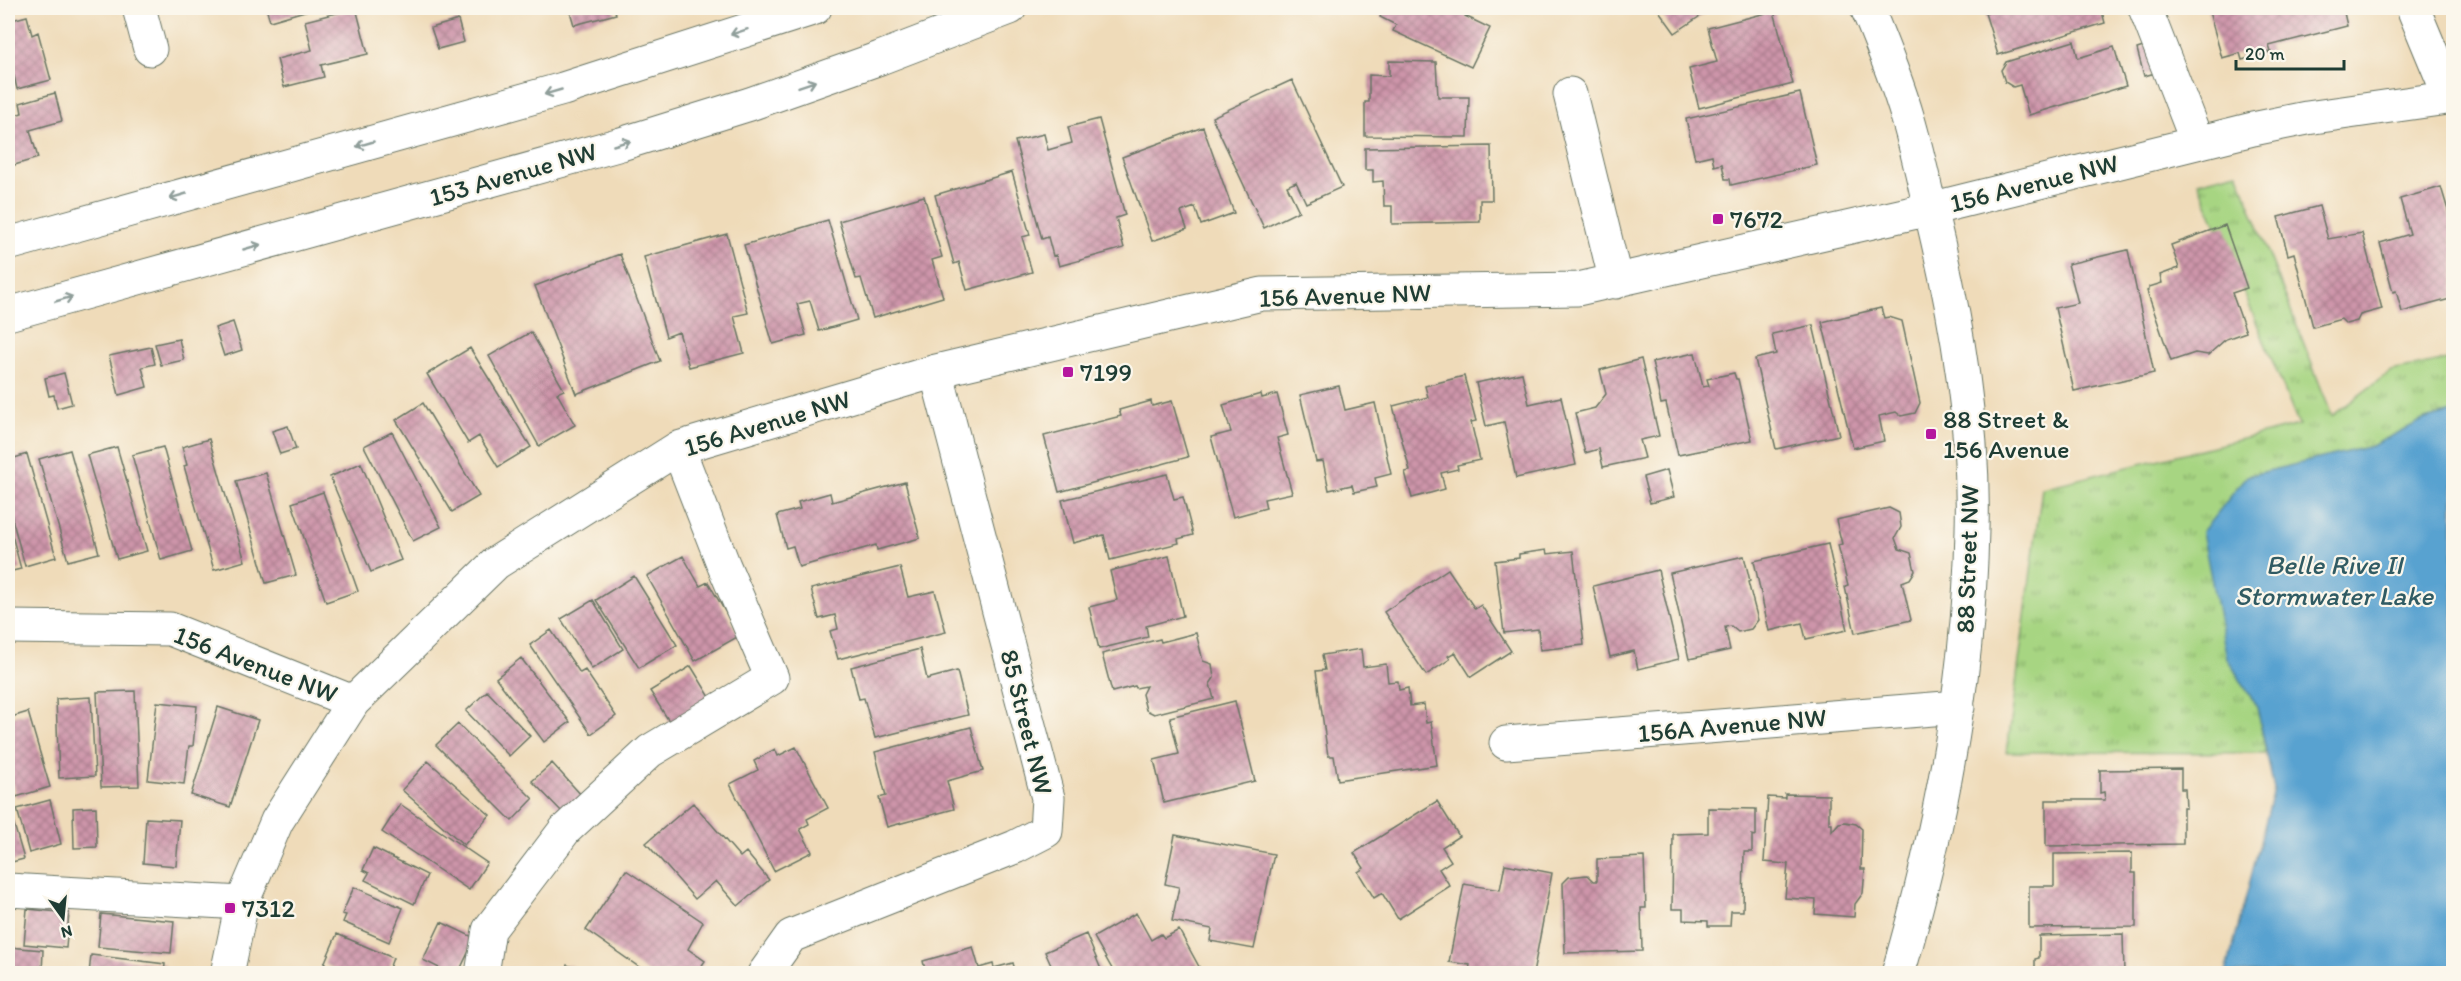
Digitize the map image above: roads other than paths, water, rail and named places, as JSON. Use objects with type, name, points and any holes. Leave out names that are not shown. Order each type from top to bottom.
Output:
[{"type":"street","points":[[139,8],[150,49]]},
{"type":"street","points":[[8,244],[564,89],[814,8]]},
{"type":"street","name":"153 Avenue NW","points":[[8,315],[632,140],[750,104],[880,58],[1010,8]]},
{"type":"street","name":"88 Street NW","points":[[1867,8],[1908,120],[1947,279],[1958,345],[1969,444],[1972,528],[1959,707],[1919,902],[1898,974]]},
{"type":"street","points":[[2145,8],[2197,142]]},
{"type":"street","points":[[2413,8],[2452,97]]},
{"type":"street","points":[[1570,94],[1617,282]]},
{"type":"street","name":"156 Avenue NW","points":[[8,627],[170,629],[353,702],[496,563],[678,448],[936,371],[1262,294],[1578,290],[1930,209],[2197,142],[2307,118],[2452,97]]},
{"type":"street","name":"85 Street NW","points":[[764,974],[791,936],[1015,847],[1046,831],[1048,798],[936,371]]},
{"type":"street","points":[[482,974],[489,930],[565,830],[650,751],[772,678],[724,566],[678,448]]},
{"type":"street","points":[[227,974],[242,903],[278,821],[353,702]]},
{"type":"street","name":"156A Avenue NW","points":[[1506,743],[1959,707]]},
{"type":"street","points":[[8,890],[242,903]]},
{"type":"water","name":"Belle Rive II Stormwater Lake","points":[[2453,412],[2453,973],[2226,973],[2274,789],[2257,707],[2227,658],[2202,532],[2247,476],[2372,446],[2425,419]]},
{"type":"place","name":"7672","points":[[1718,219]]},
{"type":"place","name":"7199","points":[[1068,372]]},
{"type":"place","name":"88 Street & 156 Avenue","points":[[1931,434]]},
{"type":"place","name":"7312","points":[[230,908]]}]
